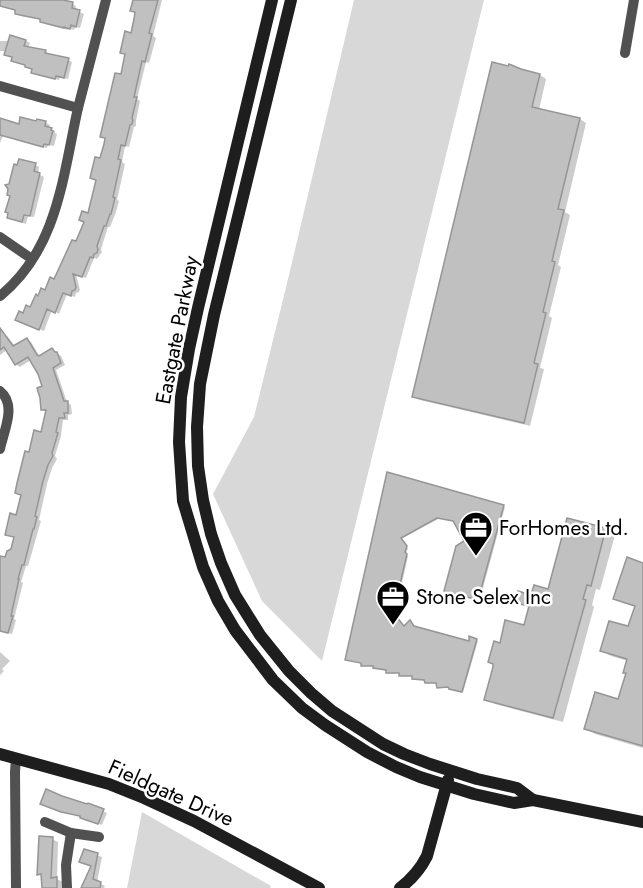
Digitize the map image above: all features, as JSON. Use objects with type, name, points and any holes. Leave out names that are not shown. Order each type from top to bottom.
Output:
[{"type":"main road","name":"Eastgate Parkway","points":[[272,0],[189,349],[180,408],[179,442],[183,501],[203,567],[218,601],[235,630],[273,680],[302,708],[367,752],[396,767],[474,794],[514,803],[533,800],[643,822]]},
{"type":"main road","name":"Eastgate Parkway","points":[[291,0],[214,315],[200,384],[197,427],[198,466],[211,534],[235,595],[260,634],[289,671],[325,705],[355,727],[404,754],[477,779],[517,788],[533,800]]},
{"type":"main road","name":"Fieldgate Drive","points":[[0,753],[109,784],[144,798],[213,831],[319,888]]},
{"type":"main road","points":[[400,888],[412,879],[427,856],[451,771]]},
{"type":"street","points":[[0,296],[32,259],[56,210],[78,108],[106,0]]},
{"type":"street","points":[[625,53],[633,0]]},
{"type":"street","points":[[0,86],[78,108]]},
{"type":"street","points":[[0,237],[32,259]]},
{"type":"street","points":[[0,391],[6,398],[9,409],[0,449]]},
{"type":"street","points":[[15,888],[16,758]]},
{"type":"street","points":[[45,822],[71,833],[99,837]]},
{"type":"street","points":[[67,888],[66,865],[71,833]]},
{"type":"shaded area","points":[[354,0],[484,0],[322,661],[262,601],[213,494],[254,417]]},
{"type":"shaded area","points":[[142,812],[271,886],[270,888],[127,888]]},
{"type":"building","points":[[0,0],[73,2],[72,8],[80,10],[76,27],[71,25],[70,29],[64,28],[40,22],[40,19],[15,14],[15,10],[0,6]]},
{"type":"building","points":[[133,0],[158,0],[149,33],[152,34],[145,62],[142,61],[134,97],[137,97],[132,124],[125,146],[121,145],[118,159],[121,160],[111,214],[104,226],[97,253],[93,258],[90,257],[82,277],[73,274],[75,290],[72,291],[71,296],[63,293],[55,313],[47,309],[39,330],[15,320],[19,311],[23,313],[26,305],[30,307],[41,288],[45,290],[50,277],[54,279],[72,240],[76,241],[84,222],[79,220],[82,211],[88,213],[96,180],[90,178],[95,157],[100,158],[104,144],[105,138],[100,137],[115,73],[121,74],[125,54],[120,53],[125,31],[131,33],[135,12],[130,11]]},
{"type":"building","points":[[10,35],[26,40],[24,46],[46,50],[45,53],[69,58],[64,78],[56,76],[55,79],[31,73],[32,69],[11,61],[12,57],[4,55]]},
{"type":"building","points":[[492,62],[508,66],[509,64],[540,74],[532,107],[580,118],[558,209],[564,210],[543,312],[546,313],[534,363],[538,364],[524,423],[412,397]]},
{"type":"building","points":[[20,117],[46,121],[45,126],[52,128],[53,131],[49,145],[44,144],[43,147],[0,135],[0,118],[19,124]]},
{"type":"building","points":[[19,159],[36,163],[34,171],[40,173],[30,216],[24,215],[22,222],[7,218],[8,213],[5,212],[10,196],[7,195],[8,189],[5,185],[9,184],[14,164],[17,165]]},
{"type":"building","points":[[0,328],[13,346],[27,338],[39,356],[52,348],[57,352],[61,363],[53,368],[64,401],[68,401],[68,413],[64,413],[65,418],[59,418],[53,456],[43,481],[34,529],[18,579],[11,616],[13,616],[8,633],[0,631],[0,556],[5,557],[7,551],[11,549],[14,537],[5,535],[10,513],[16,515],[21,495],[15,493],[25,451],[29,452],[34,430],[41,432],[46,410],[41,410],[37,388],[42,386],[28,357],[15,365],[4,347],[0,350]]},
{"type":"building","points":[[387,472],[504,505],[478,600],[444,591],[456,546],[464,541],[453,521],[437,518],[401,538],[407,546],[405,552],[407,554],[397,597],[390,603],[395,608],[391,610],[404,626],[410,620],[414,626],[469,641],[469,636],[477,639],[462,692],[448,687],[437,688],[436,683],[425,683],[424,680],[412,679],[412,676],[386,673],[386,670],[373,668],[373,666],[361,666],[361,663],[345,660]]},
{"type":"building","points":[[567,518],[606,528],[591,586],[587,585],[583,599],[586,600],[553,718],[484,700],[493,667],[493,664],[488,662],[494,641],[500,643],[505,620],[524,625],[529,606],[515,603],[518,591],[531,595],[534,585],[548,589]]},
{"type":"building","points":[[627,557],[643,563],[643,746],[584,729],[595,692],[618,699],[626,673],[623,673],[627,659],[600,651],[609,621],[628,626],[635,606],[613,599]]},
{"type":"building","points":[[46,789],[104,809],[98,824],[40,804]]},
{"type":"building","points":[[39,836],[53,837],[51,878],[57,877],[57,888],[42,888],[41,874],[37,875]]},
{"type":"building","points":[[84,849],[98,853],[93,879],[101,882],[100,888],[81,888],[91,866],[79,862]]},
{"type":"place","name":"ForHomes Ltd.","points":[[476,557]]},
{"type":"place","name":"Stone Selex Inc","points":[[393,626]]}]
